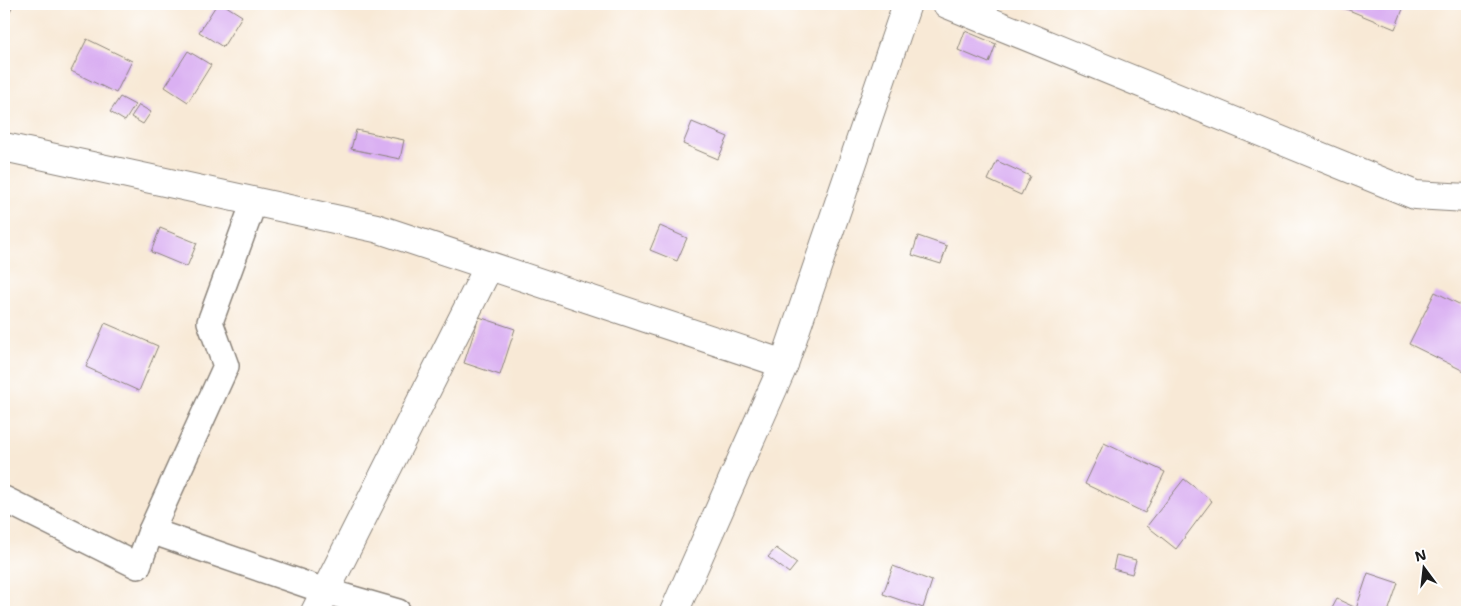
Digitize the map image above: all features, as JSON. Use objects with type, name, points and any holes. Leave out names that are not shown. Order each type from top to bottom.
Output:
[{"type":"street","points":[[674,612],[784,364],[908,4]]},
{"type":"street","points":[[947,4],[1415,194],[1467,198]]},
{"type":"street","points":[[4,147],[376,228],[784,364]]},
{"type":"street","points":[[320,601],[489,266]]},
{"type":"lane","points":[[4,499],[138,566],[151,531],[226,366],[210,322],[254,202]]},
{"type":"lane","points":[[151,531],[320,601],[398,612]]},
{"type":"building","points":[[4,4],[13,4],[9,14],[4,12]]},
{"type":"building","points":[[217,4],[223,4],[242,16],[223,47],[199,32]]},
{"type":"building","points":[[1334,4],[1405,4],[1395,29]]},
{"type":"building","points":[[965,31],[996,44],[989,63],[958,50]]},
{"type":"building","points":[[87,39],[132,61],[116,93],[71,71]]},
{"type":"building","points":[[188,51],[211,65],[188,102],[165,87]]},
{"type":"building","points":[[120,97],[135,105],[125,121],[110,112]]},
{"type":"building","points":[[139,105],[151,112],[143,124],[131,117]]},
{"type":"building","points":[[692,122],[728,137],[718,159],[683,144]]},
{"type":"building","points":[[356,130],[404,140],[400,159],[351,149]]},
{"type":"building","points":[[997,161],[1030,176],[1021,195],[988,180]]},
{"type":"building","points":[[660,226],[687,238],[677,261],[650,250]]},
{"type":"building","points":[[160,228],[197,243],[187,267],[151,252]]},
{"type":"building","points":[[918,236],[947,246],[941,264],[912,255]]},
{"type":"building","points":[[1435,292],[1467,308],[1466,372],[1409,344]]},
{"type":"building","points":[[479,317],[515,329],[500,375],[464,363]]},
{"type":"building","points":[[105,323],[158,346],[139,391],[86,367]]},
{"type":"building","points":[[1104,443],[1165,472],[1145,513],[1085,484]]},
{"type":"building","points":[[1184,479],[1212,501],[1176,549],[1147,526]]},
{"type":"building","points":[[776,548],[797,563],[789,573],[768,557]]},
{"type":"building","points":[[1116,555],[1136,560],[1132,574],[1113,569]]},
{"type":"building","points":[[893,566],[932,581],[923,608],[883,594]]},
{"type":"building","points":[[1368,573],[1398,583],[1388,612],[1355,612]]},
{"type":"building","points":[[1337,599],[1354,607],[1351,612],[1330,612]]}]
